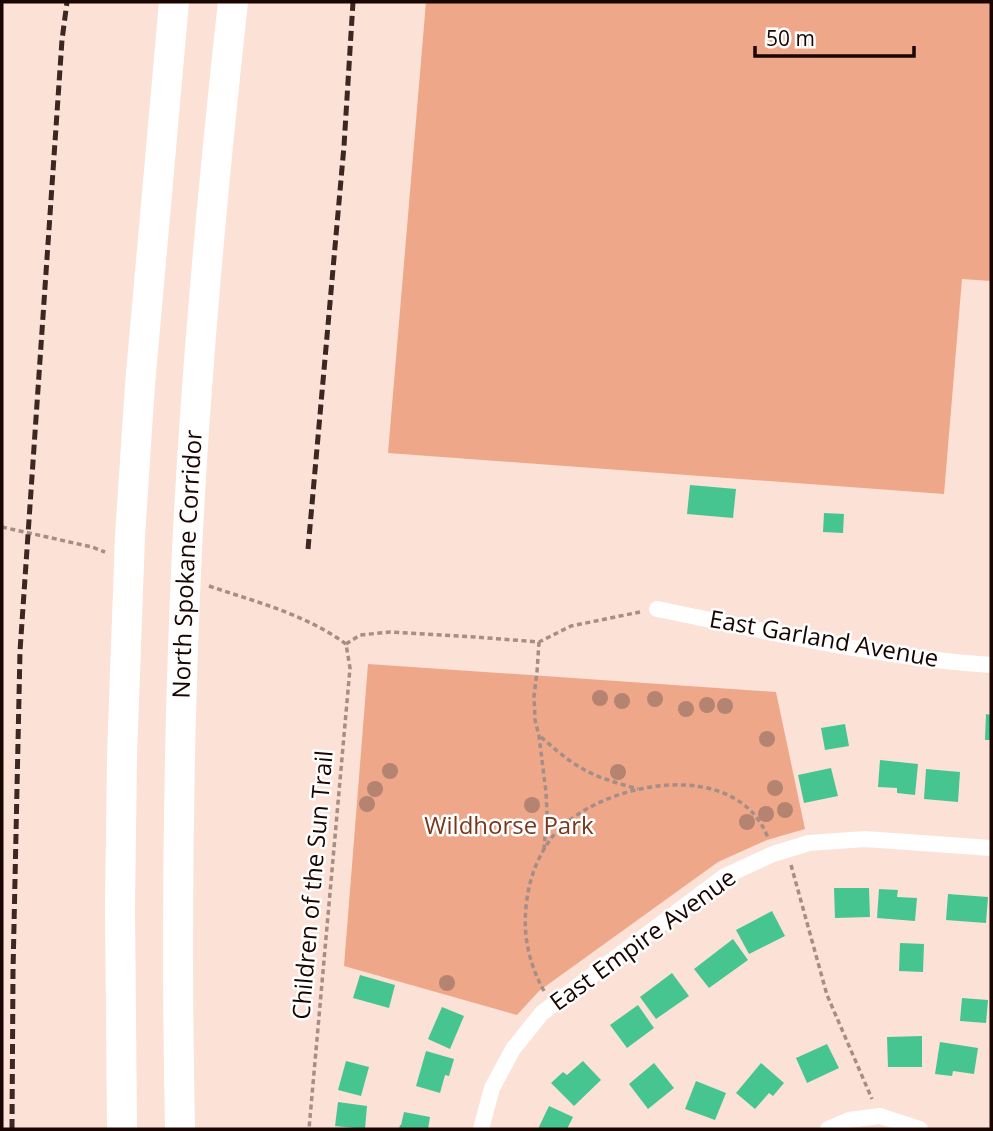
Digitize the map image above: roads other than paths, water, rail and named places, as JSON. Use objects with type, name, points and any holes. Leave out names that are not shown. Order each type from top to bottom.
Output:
[{"type":"highway","points":[[122,1129],[121,879],[130,550],[140,385],[174,2]]},
{"type":"highway","name":"North Spokane Corridor","points":[[180,1129],[177,992],[179,807],[187,551],[200,357],[233,2]]},
{"type":"street","name":"East Garland Avenue","points":[[657,609],[833,644],[960,663],[991,665]]},
{"type":"street","name":"East Empire Avenue","points":[[481,1129],[492,1088],[513,1049],[547,1009],[725,876],[780,852],[809,843],[865,839],[991,848]]},
{"type":"street","points":[[828,1129],[849,1120],[880,1115],[920,1129]]},
{"type":"railway","points":[[12,1129],[20,651],[62,40],[67,2]]},
{"type":"railway","points":[[308,549],[344,146],[353,2]]},
{"type":"park label","name":"Wildhorse Park","points":[[509,826]]}]
